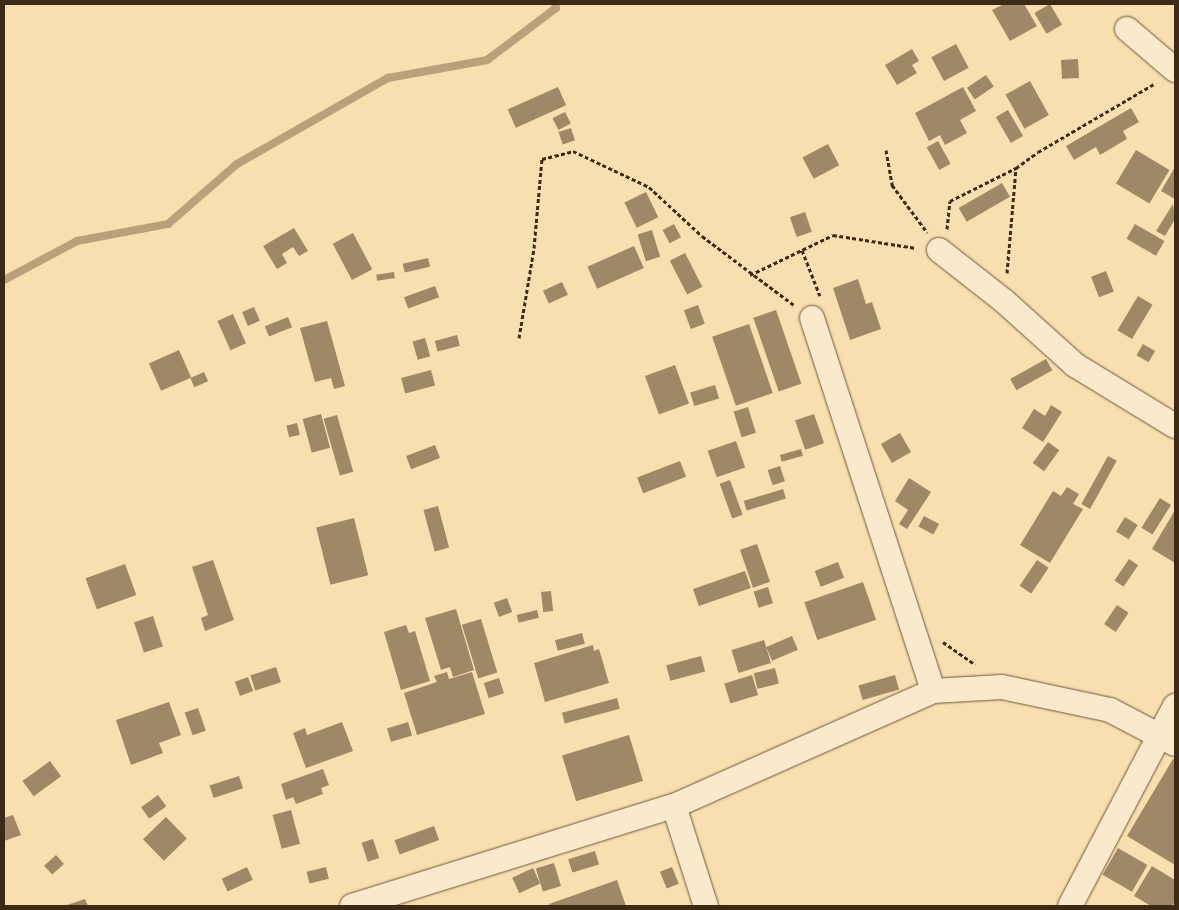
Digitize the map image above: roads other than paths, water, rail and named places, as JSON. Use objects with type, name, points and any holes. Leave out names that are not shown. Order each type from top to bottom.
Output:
[{"type":"street","points":[[1127,29],[1167,76]]},
{"type":"street","points":[[942,252],[1004,301],[1075,365],[1175,426]]},
{"type":"street","points":[[812,318],[933,691]]},
{"type":"street","points":[[352,906],[674,806],[933,691],[1002,688],[1110,710],[1167,739]]},
{"type":"street","points":[[1070,906],[1167,739],[1175,706]]},
{"type":"street","points":[[674,806],[706,906]]},
{"type":"waterway","points":[[4,280],[77,241],[168,224],[237,164],[388,78],[487,60],[556,8],[555,4]]}]
